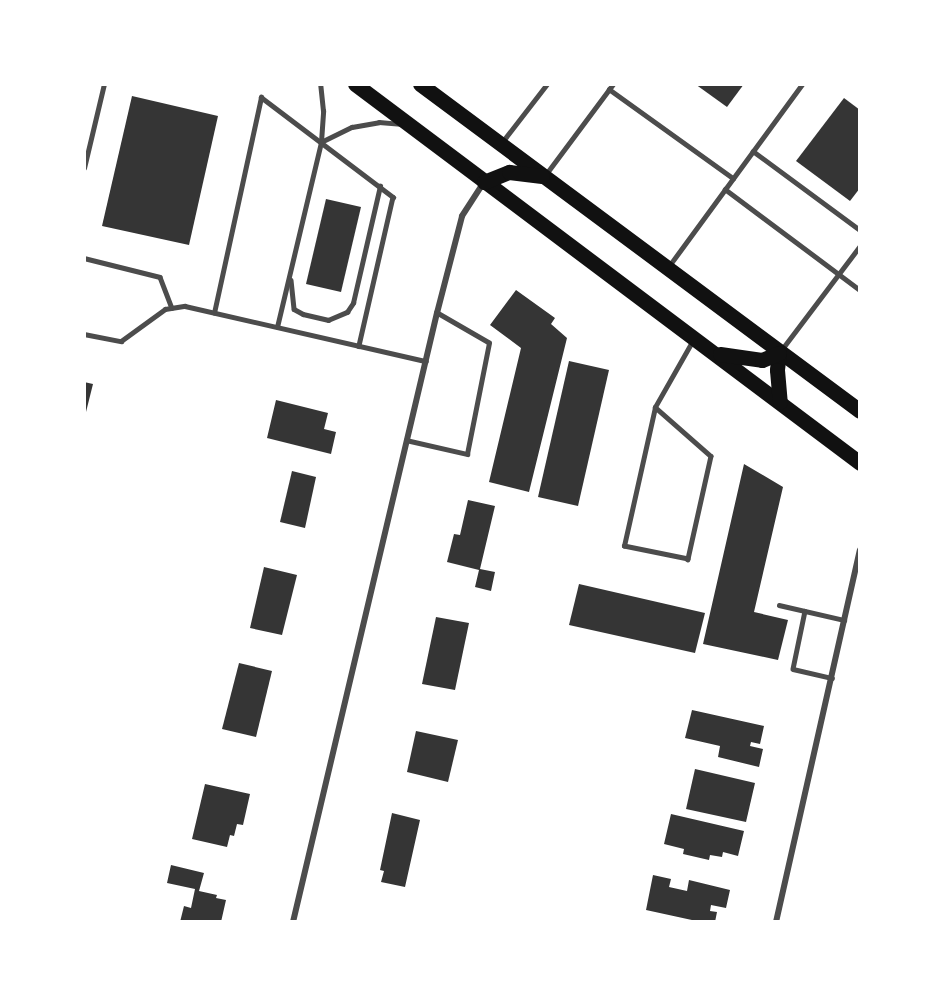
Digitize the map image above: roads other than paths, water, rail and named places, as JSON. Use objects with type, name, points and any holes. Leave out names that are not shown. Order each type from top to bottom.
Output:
[{"type":"main road","points":[[355,84],[860,463]]},
{"type":"main road","points":[[420,84],[860,411]]},
{"type":"main road","points":[[484,183],[508,172],[544,176]]},
{"type":"main road","points":[[714,353],[762,360],[779,353]]},
{"type":"main road","points":[[779,353],[777,370],[780,402]]},
{"type":"street","points":[[293,922],[436,313],[462,216],[484,183]]},
{"type":"street","points":[[776,922],[860,550]]},
{"type":"lane","points":[[84,168],[104,84]]},
{"type":"lane","points":[[277,327],[321,142],[323,111],[320,84]]},
{"type":"lane","points":[[501,144],[547,84]]},
{"type":"lane","points":[[668,268],[802,84]]},
{"type":"lane","points":[[544,176],[611,86],[733,178]]},
{"type":"lane","points":[[213,313],[261,97],[393,196],[359,346]]},
{"type":"lane","points":[[321,142],[352,126],[379,122],[408,124]]},
{"type":"lane","points":[[753,151],[860,230]]},
{"type":"lane","points":[[290,272],[294,309],[303,314],[328,320],[346,312],[353,303],[380,186]]},
{"type":"lane","points":[[725,189],[860,290]]},
{"type":"lane","points":[[779,353],[860,246]]},
{"type":"lane","points":[[84,258],[160,277],[172,308]]},
{"type":"lane","points":[[84,334],[121,341],[165,309],[185,306],[426,361]]},
{"type":"lane","points":[[406,440],[467,454],[489,344],[436,313]]},
{"type":"lane","points":[[655,407],[711,456],[688,559],[624,546],[655,407],[694,338]]},
{"type":"lane","points":[[779,605],[844,620]]},
{"type":"lane","points":[[805,611],[793,669],[832,678]]}]
